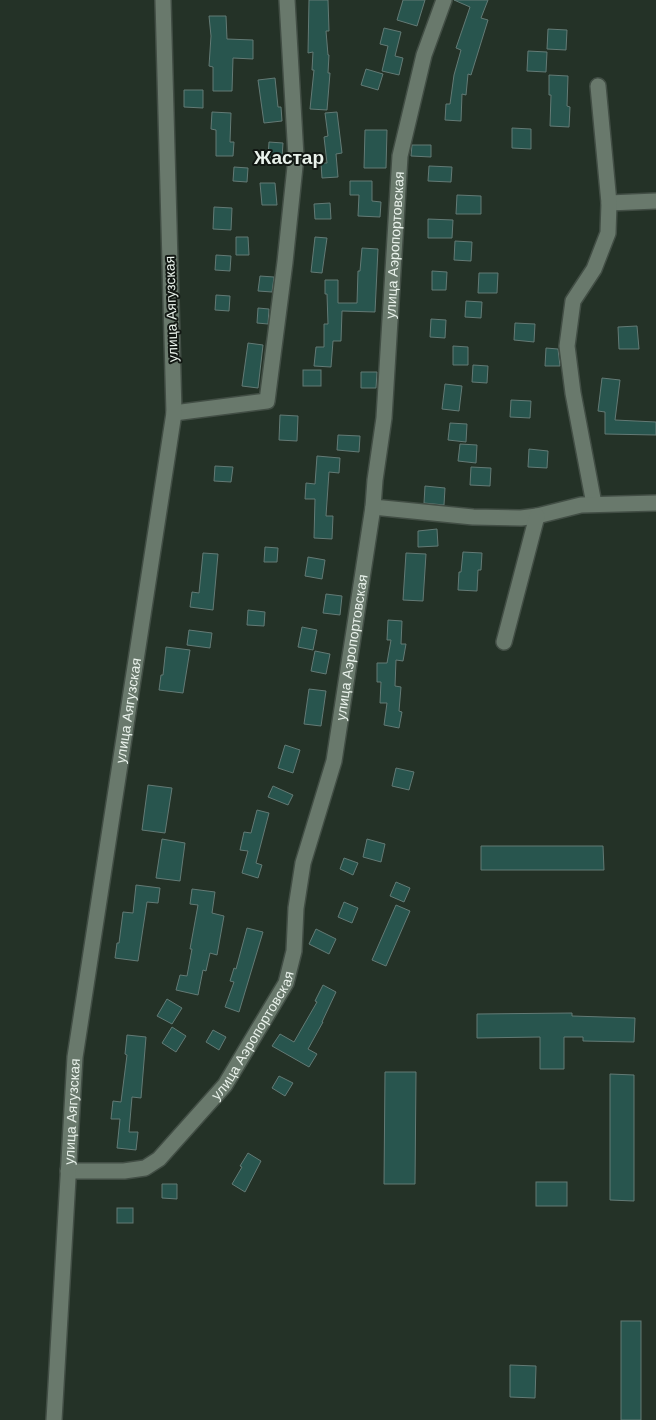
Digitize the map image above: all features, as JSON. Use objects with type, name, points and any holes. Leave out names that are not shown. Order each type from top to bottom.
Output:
[{"type":"street","name":"улица Аягузская","points":[[54,1420],[75,1057],[174,413],[163,0]]},
{"type":"street","points":[[174,413],[267,401],[296,157],[287,0]]},
{"type":"street","name":"улица Аэропортовская","points":[[68,1171],[124,1171],[145,1168],[159,1159],[225,1085],[286,983],[294,951],[296,908],[303,862],[334,761],[373,507],[384,418],[400,156],[424,55],[444,0]]},
{"type":"street","points":[[594,504],[573,393],[567,346],[573,301],[594,269],[608,233],[609,203],[598,86]]},
{"type":"street","points":[[609,203],[656,201]]},
{"type":"street","points":[[373,507],[473,518],[537,516],[580,505],[656,503]]},
{"type":"street","points":[[504,642],[537,516]]},
{"type":"building","points":[[309,0],[328,0],[329,31],[326,31],[329,55],[328,73],[330,73],[327,110],[310,109],[314,70],[312,70],[313,52],[308,53]]},
{"type":"building","points":[[403,0],[425,0],[417,26],[397,20]]},
{"type":"building","points":[[454,0],[488,0],[481,18],[488,20],[471,75],[468,74],[466,95],[462,94],[461,121],[445,120],[446,104],[450,104],[454,75],[461,50],[456,48],[470,7]]},
{"type":"building","points":[[209,16],[226,16],[227,39],[253,40],[253,59],[233,58],[232,91],[213,91],[213,67],[209,66],[211,36]]},
{"type":"building","points":[[384,28],[401,32],[395,56],[403,58],[399,75],[382,71],[388,46],[380,44]]},
{"type":"building","points":[[548,29],[567,30],[566,50],[547,49]]},
{"type":"building","points":[[528,51],[547,52],[546,72],[527,71]]},
{"type":"building","points":[[366,69],[383,74],[378,90],[361,85]]},
{"type":"building","points":[[549,75],[568,76],[567,106],[570,107],[569,127],[550,126],[551,95],[549,95]]},
{"type":"building","points":[[275,78],[278,107],[281,107],[282,121],[264,123],[258,80]]},
{"type":"building","points":[[184,90],[203,90],[203,108],[184,107]]},
{"type":"building","points":[[212,112],[231,113],[230,142],[234,142],[233,156],[216,156],[216,130],[211,129]]},
{"type":"building","points":[[337,112],[342,153],[336,154],[338,177],[322,178],[321,163],[327,163],[324,137],[328,136],[325,113]]},
{"type":"building","points":[[512,128],[531,129],[531,149],[512,148]]},
{"type":"building","points":[[365,130],[387,130],[386,168],[364,168]]},
{"type":"building","points":[[269,142],[283,143],[282,158],[268,157]]},
{"type":"building","points":[[412,145],[431,145],[431,157],[411,156]]},
{"type":"building","points":[[429,166],[452,167],[451,182],[428,181]]},
{"type":"building","points":[[234,167],[248,168],[247,182],[233,181]]},
{"type":"building","points":[[350,181],[372,181],[372,201],[381,202],[380,217],[358,216],[359,195],[350,195]]},
{"type":"building","points":[[260,183],[275,183],[277,205],[262,205]]},
{"type":"building","points":[[457,195],[481,196],[481,214],[456,214]]},
{"type":"building","points":[[330,203],[331,219],[315,219],[314,204]]},
{"type":"building","points":[[214,207],[232,208],[231,230],[213,229]]},
{"type":"building","points":[[428,219],[453,220],[452,238],[428,238]]},
{"type":"building","points":[[236,237],[248,237],[249,255],[236,255]]},
{"type":"building","points":[[315,237],[327,238],[322,273],[311,272]]},
{"type":"building","points":[[455,241],[472,242],[471,261],[454,260]]},
{"type":"building","points":[[362,248],[378,249],[375,312],[342,311],[341,341],[333,341],[331,367],[314,366],[316,347],[324,347],[324,324],[328,324],[325,280],[338,280],[338,303],[357,303],[358,271],[360,271]]},
{"type":"building","points":[[216,255],[231,256],[230,271],[215,270]]},
{"type":"building","points":[[432,271],[447,272],[446,290],[432,290]]},
{"type":"building","points":[[479,273],[498,273],[497,293],[478,293]]},
{"type":"building","points":[[260,276],[274,277],[272,292],[258,291]]},
{"type":"building","points":[[216,295],[230,296],[229,311],[215,310]]},
{"type":"building","points":[[466,301],[482,302],[481,318],[465,317]]},
{"type":"building","points":[[258,308],[269,309],[268,324],[257,323]]},
{"type":"building","points":[[431,319],[446,320],[445,338],[430,337]]},
{"type":"building","points":[[515,323],[535,324],[534,342],[514,340]]},
{"type":"building","points":[[637,326],[639,349],[619,349],[618,327]]},
{"type":"building","points":[[248,343],[263,345],[258,388],[242,386]]},
{"type":"building","points":[[453,346],[468,347],[468,365],[453,365]]},
{"type":"building","points":[[546,348],[558,349],[560,366],[545,366]]},
{"type":"building","points":[[473,365],[488,366],[487,383],[472,382]]},
{"type":"building","points":[[303,370],[321,370],[321,386],[303,386]]},
{"type":"building","points":[[361,372],[377,372],[376,388],[361,388]]},
{"type":"building","points":[[602,378],[620,380],[615,420],[656,422],[656,435],[605,434],[605,412],[598,411]]},
{"type":"building","points":[[445,384],[462,386],[459,411],[442,409]]},
{"type":"building","points":[[511,400],[531,401],[530,418],[510,417]]},
{"type":"building","points":[[280,415],[298,416],[297,441],[279,440]]},
{"type":"building","points":[[450,423],[467,424],[466,442],[448,440]]},
{"type":"building","points":[[338,435],[360,436],[359,452],[337,450]]},
{"type":"building","points":[[460,444],[477,445],[476,463],[458,461]]},
{"type":"building","points":[[529,449],[548,451],[547,468],[528,467]]},
{"type":"building","points":[[317,456],[340,458],[339,473],[329,472],[326,516],[333,516],[332,539],[314,538],[315,499],[305,499],[306,483],[315,484]]},
{"type":"building","points":[[215,466],[233,467],[231,482],[214,481]]},
{"type":"building","points":[[471,467],[491,468],[490,486],[470,485]]},
{"type":"building","points":[[425,486],[445,488],[444,505],[424,503]]},
{"type":"building","points":[[437,529],[438,546],[418,547],[418,531]]},
{"type":"building","points":[[265,547],[278,548],[277,562],[264,562]]},
{"type":"building","points":[[463,552],[482,553],[481,570],[478,570],[477,591],[458,590]]},
{"type":"building","points":[[203,553],[218,554],[213,610],[190,607],[192,592],[199,593]]},
{"type":"building","points":[[406,553],[426,554],[423,601],[403,600]]},
{"type":"building","points":[[308,557],[325,560],[322,579],[305,576]]},
{"type":"building","points":[[326,594],[342,596],[340,615],[323,613]]},
{"type":"building","points":[[248,610],[265,612],[264,626],[247,625]]},
{"type":"building","points":[[388,620],[402,621],[401,644],[406,644],[403,661],[396,660],[395,686],[401,687],[399,711],[402,712],[399,728],[384,725],[387,703],[380,703],[381,682],[377,682],[377,663],[387,663],[391,640],[387,640]]},
{"type":"building","points":[[302,627],[317,630],[313,650],[298,647]]},
{"type":"building","points":[[189,630],[212,633],[210,648],[187,645]]},
{"type":"building","points":[[166,647],[190,650],[183,693],[159,690],[161,675],[163,675]]},
{"type":"building","points":[[315,651],[330,654],[326,674],[311,671]]},
{"type":"building","points":[[309,689],[326,691],[321,726],[304,724]]},
{"type":"building","points":[[285,745],[300,750],[293,773],[278,768]]},
{"type":"building","points":[[396,768],[414,772],[409,790],[392,786]]},
{"type":"building","points":[[148,785],[172,788],[165,833],[142,830]]},
{"type":"building","points":[[273,786],[293,795],[288,805],[268,797]]},
{"type":"building","points":[[257,810],[269,813],[256,863],[262,865],[258,878],[242,873],[248,851],[240,850],[244,832],[251,833]]},
{"type":"building","points":[[162,839],[185,843],[180,881],[156,878]]},
{"type":"building","points":[[367,839],[385,844],[381,862],[363,857]]},
{"type":"building","points":[[481,846],[603,846],[604,870],[481,870]]},
{"type":"building","points":[[344,858],[358,863],[353,875],[340,869]]},
{"type":"building","points":[[396,882],[410,888],[404,902],[390,896]]},
{"type":"building","points":[[136,885],[160,888],[158,903],[147,902],[138,961],[115,958],[123,912],[133,913]]},
{"type":"building","points":[[192,889],[215,892],[212,913],[224,916],[217,955],[210,953],[206,971],[203,970],[198,995],[176,990],[180,975],[187,976],[192,949],[190,949],[198,905],[190,904]]},
{"type":"building","points":[[344,902],[358,908],[352,923],[338,917]]},
{"type":"building","points":[[396,905],[410,911],[386,966],[372,960]]},
{"type":"building","points":[[247,928],[263,932],[239,1012],[225,1007],[234,982],[230,981],[234,968],[236,969]]},
{"type":"building","points":[[316,929],[336,939],[329,954],[309,944]]},
{"type":"building","points":[[323,985],[336,992],[323,1022],[308,1049],[317,1054],[309,1067],[272,1046],[280,1034],[294,1042],[317,1002],[315,1001]]},
{"type":"building","points":[[167,999],[182,1008],[172,1024],[157,1016]]},
{"type":"building","points":[[572,1013],[572,1016],[635,1018],[634,1042],[583,1041],[583,1037],[564,1037],[564,1069],[540,1069],[540,1037],[477,1038],[477,1014]]},
{"type":"building","points":[[172,1027],[186,1036],[176,1052],[162,1043]]},
{"type":"building","points":[[213,1030],[226,1037],[219,1050],[206,1042]]},
{"type":"building","points":[[127,1035],[146,1037],[141,1098],[132,1097],[129,1132],[138,1132],[136,1150],[117,1148],[120,1119],[111,1119],[113,1101],[121,1102],[127,1055],[125,1054]]},
{"type":"building","points":[[385,1072],[416,1072],[415,1184],[384,1184]]},
{"type":"building","points":[[610,1074],[634,1075],[634,1201],[610,1200]]},
{"type":"building","points":[[279,1076],[293,1083],[285,1096],[272,1088]]},
{"type":"building","points":[[248,1153],[261,1161],[245,1192],[232,1184]]},
{"type":"building","points":[[536,1182],[567,1182],[567,1206],[536,1206]]},
{"type":"building","points":[[162,1184],[177,1184],[177,1199],[162,1198]]},
{"type":"building","points":[[117,1208],[133,1208],[133,1223],[117,1223]]},
{"type":"building","points":[[621,1321],[641,1321],[641,1420],[621,1420]]},
{"type":"building","points":[[510,1365],[536,1366],[535,1398],[510,1397]]},
{"type":"district","name":"Жастар","points":[[289,157]]}]
